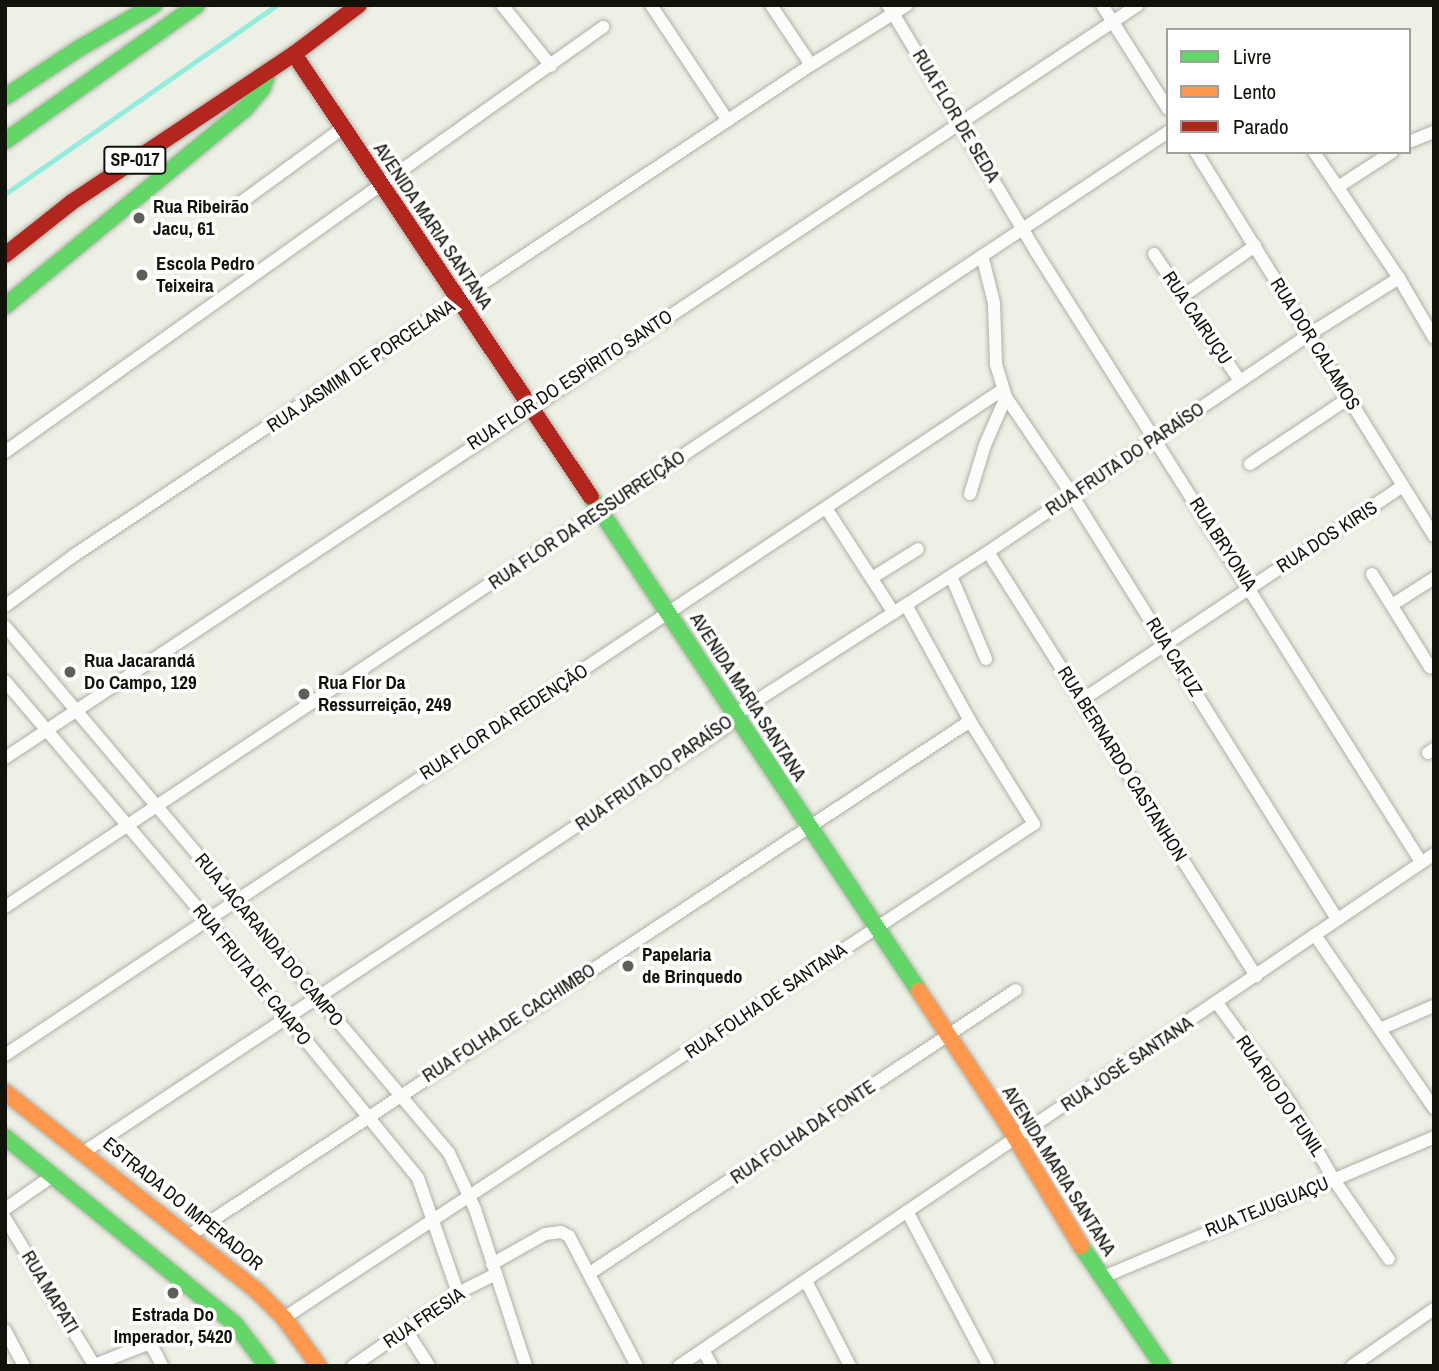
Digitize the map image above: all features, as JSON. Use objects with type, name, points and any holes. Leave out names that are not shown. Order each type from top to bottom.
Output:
[{"type":"main road","points":[[5,97],[42,71],[154,5]]},
{"type":"main road","points":[[5,141],[197,5]]},
{"type":"main road","name":"SP-017","points":[[5,255],[72,202],[294,54],[359,5]]},
{"type":"main road","name":"AVENIDA MARIA SANTANA","points":[[294,54],[947,1035],[1101,1278],[1163,1366]]},
{"type":"main road","points":[[5,306],[246,109],[262,89],[269,70]]},
{"type":"main road","name":"ESTRADA DO IMPERADOR","points":[[5,1091],[256,1290],[284,1318],[319,1366]]},
{"type":"main road","points":[[5,1137],[223,1313],[267,1366]]},
{"type":"street","points":[[502,5],[551,66]]},
{"type":"street","points":[[652,5],[728,121]]},
{"type":"street","points":[[771,5],[811,65]]},
{"type":"street","name":"RUA JASMIM DE PORCELANA","points":[[5,606],[73,556],[728,121],[891,9],[907,5]]},
{"type":"street","points":[[1102,5],[1166,105]]},
{"type":"street","name":"RUA FLOR DO ESPÍRITO SANTO","points":[[5,758],[528,407],[1138,5]]},
{"type":"street","name":"RUA FLOR DE SEDA","points":[[891,9],[1022,228]]},
{"type":"street","points":[[5,452],[603,27]]},
{"type":"street","points":[[240,203],[343,128]]},
{"type":"street","points":[[1411,141],[1434,132]]},
{"type":"street","name":"RUA FLOR DA RESSURREIÇÃO","points":[[5,907],[1166,133]]},
{"type":"street","name":"RUA DOR CALAMOS","points":[[1197,154],[1434,536]]},
{"type":"street","points":[[1315,154],[1399,278],[1434,338]]},
{"type":"street","points":[[1338,187],[1389,154]]},
{"type":"street","name":"RUA BRYONIA","points":[[1022,228],[1421,862]]},
{"type":"street","points":[[1183,296],[1255,246]]},
{"type":"street","name":"RUA CAIRUÇU","points":[[1154,254],[1240,381]]},
{"type":"street","points":[[970,494],[1004,393],[996,364],[994,303],[982,255]]},
{"type":"street","name":"RUA FRUTA DO PARAÍSO","points":[[84,1152],[287,1021],[726,727],[736,716],[988,552],[1310,334],[1399,278]]},
{"type":"street","name":"RUA CAFUZ","points":[[1004,393],[1072,495],[1338,919]]},
{"type":"street","name":"RUA FLOR DA REDENÇÃO","points":[[5,1055],[206,918],[1004,393]]},
{"type":"street","points":[[1250,464],[1349,398]]},
{"type":"street","name":"RUA DOS KIRIS","points":[[1082,700],[1403,486]]},
{"type":"street","points":[[827,508],[894,613]]},
{"type":"street","points":[[872,578],[918,550]]},
{"type":"street","name":"RUA BERNARDO CASTANHON","points":[[988,552],[1256,976]]},
{"type":"street","points":[[1372,574],[1430,667]]},
{"type":"street","points":[[951,576],[986,659]]},
{"type":"street","points":[[1391,605],[1434,578]]},
{"type":"street","name":"RUA FOLHA DE SANTANA","points":[[284,1318],[1034,824],[970,721],[906,605]]},
{"type":"street","name":"RUA JACARANDA DO CAMPO","points":[[5,626],[449,1153],[470,1197],[494,1269]]},
{"type":"street","name":"RUA FRUTA DE CAIAPO","points":[[5,681],[206,918],[287,1021],[418,1178],[458,1293]]},
{"type":"street","name":"RUA FOLHA DE CACHIMBO","points":[[190,1235],[808,825],[970,721]]},
{"type":"street","name":"RUA JOSÉ SANTANA","points":[[679,1366],[1434,854]]},
{"type":"street","points":[[1315,935],[1434,1108]]},
{"type":"street","name":"RUA FOLHA DA FONTE","points":[[590,1273],[1016,990]]},
{"type":"street","name":"RUA RIO DO FUNIL","points":[[1217,1003],[1290,1103],[1334,1180],[1389,1259]]},
{"type":"street","points":[[1380,1029],[1434,1006]]},
{"type":"street","name":"RUA TEJUGUAÇU","points":[[1101,1278],[1434,1137]]},
{"type":"street","points":[[5,1209],[54,1175]]},
{"type":"street","points":[[908,1213],[989,1366]]},
{"type":"street","name":"RUA MAPATI","points":[[5,1219],[93,1365]]},
{"type":"street","name":"RUA FRESIA","points":[[353,1366],[545,1234],[561,1232],[577,1247],[590,1273]]},
{"type":"street","points":[[494,1269],[526,1366]]},
{"type":"street","points":[[590,1273],[637,1366]]},
{"type":"street","points":[[806,1281],[850,1366]]},
{"type":"street","points":[[1352,1366],[1432,1314]]},
{"type":"street","points":[[406,1329],[429,1366]]},
{"type":"street","points":[[5,1330],[24,1366]]},
{"type":"street","points":[[93,1365],[147,1343],[153,1348],[162,1366]]},
{"type":"street","points":[[703,1350],[712,1366]]},
{"type":"waterway","points":[[5,194],[277,5]]},
{"type":"traffic: fast","points":[[5,97],[78,49],[154,5]]},
{"type":"traffic: fast","points":[[5,141],[197,5]]},
{"type":"traffic: fast","points":[[5,306],[245,109],[262,89],[269,70]]},
{"type":"traffic: fast","points":[[591,497],[919,991]]},
{"type":"traffic: fast","points":[[5,1137],[235,1324],[267,1366]]},
{"type":"traffic: fast","points":[[1081,1246],[1163,1366]]},
{"type":"traffic: slow","points":[[919,991],[1007,1124],[1081,1246]]},
{"type":"traffic: slow","points":[[5,1092],[256,1290],[284,1318],[319,1366]]},
{"type":"traffic: jam","points":[[5,255],[72,202],[294,54],[359,5]]},
{"type":"traffic: jam","points":[[294,54],[591,497]]},
{"type":"place","name":"Rua Ribeirão Jacu, 61","points":[[139,218]]},
{"type":"place","name":"Escola Pedro Teixeira","points":[[142,275]]},
{"type":"place","name":"Rua Jacarandá Do Campo, 129","points":[[70,672]]},
{"type":"place","name":"Rua Flor Da Ressurreição, 249","points":[[304,694]]},
{"type":"place","name":"Papelaria de Brinquedo","points":[[628,966]]},
{"type":"place","name":"Estrada Do Imperador, 5420","points":[[173,1293]]}]
